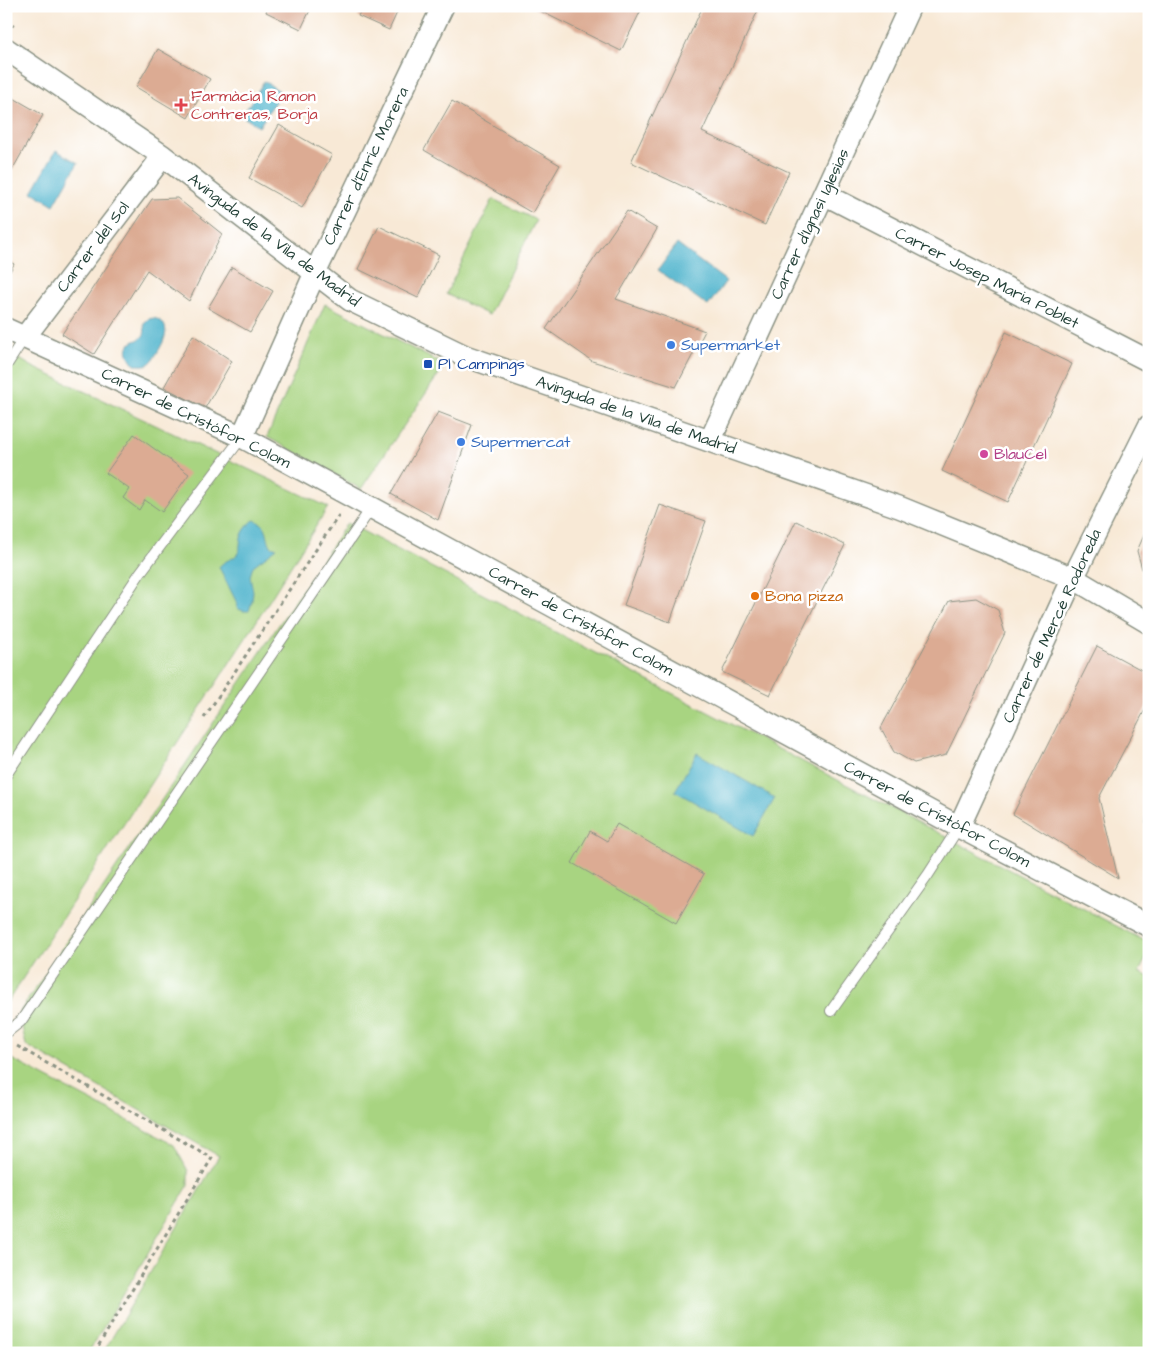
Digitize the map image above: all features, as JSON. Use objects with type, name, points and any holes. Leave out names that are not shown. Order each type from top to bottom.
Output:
[{"type":"street","name":"Carrer d'Enric Morera","points":[[242,437],[315,273],[443,6]]},
{"type":"street","name":"Carrer d'Ignasi Iglesias","points":[[710,441],[910,6]]},
{"type":"street","name":"Avinguda de la Vila de Madrid","points":[[6,49],[163,156],[350,300],[465,356],[899,507],[1073,578],[1149,623]]},
{"type":"street","name":"Carrer del Sol","points":[[15,334],[163,156]]},
{"type":"street","name":"Carrer Josep Maria Poblet","points":[[824,194],[1149,361]]},
{"type":"street","name":"Carrer de Cristófor Colom","points":[[15,334],[242,437],[959,827],[1149,926]]},
{"type":"street","name":"Carrer de Mercé Rodoreda","points":[[959,827],[1073,578],[1149,426]]},
{"type":"lane","points":[[6,366],[15,334]]},
{"type":"lane","points":[[6,775],[140,573],[242,437]]},
{"type":"lane","points":[[6,1033],[21,1021],[372,507]]},
{"type":"lane","points":[[831,1011],[928,875],[959,827]]},
{"type":"path","points":[[15,1045],[212,1158],[94,1353]]},
{"type":"green space","points":[[493,199],[536,220],[489,315],[446,294]]},
{"type":"green space","points":[[325,304],[445,365],[361,489],[267,437]]},
{"type":"green space","points":[[6,351],[33,367],[328,507],[251,630],[6,1004]]},
{"type":"green space","points":[[347,523],[1149,943],[1149,953],[1139,972],[1149,977],[1149,1353],[103,1353],[219,1156],[26,1045],[19,1013]]},
{"type":"green space","points":[[6,1056],[174,1145],[188,1171],[188,1186],[88,1353],[6,1353]]},
{"type":"water","points":[[264,81],[281,92],[259,127],[242,116]]},
{"type":"water","points":[[56,150],[78,163],[54,205],[32,192]]},
{"type":"water","points":[[677,244],[726,281],[708,306],[658,270]]},
{"type":"water","points":[[154,318],[164,324],[166,333],[163,343],[150,363],[135,365],[127,351],[129,345],[143,336],[145,331],[144,323],[148,319]]},
{"type":"water","points":[[254,520],[263,524],[271,546],[277,548],[253,566],[250,576],[253,591],[252,601],[249,611],[243,611],[237,608],[236,601],[219,567],[238,553],[242,534]]},
{"type":"water","points":[[697,753],[775,798],[753,836],[675,791]]},
{"type":"water","points":[[1147,780],[1149,780],[1149,827],[1145,823],[1148,809],[1144,790]]},
{"type":"building","points":[[268,6],[312,6],[301,29],[266,12]]},
{"type":"building","points":[[363,6],[400,6],[389,30],[358,16]]},
{"type":"building","points":[[530,6],[643,6],[621,51]]},
{"type":"building","points":[[703,6],[760,6],[702,132],[789,172],[765,225],[631,162]]},
{"type":"building","points":[[158,49],[210,79],[188,118],[136,87]]},
{"type":"building","points":[[10,96],[43,115],[6,181],[6,104]]},
{"type":"building","points":[[452,101],[560,165],[532,213],[424,150]]},
{"type":"building","points":[[279,125],[332,155],[302,208],[249,178]]},
{"type":"building","points":[[177,198],[222,234],[189,301],[147,270],[94,354],[62,334],[152,199]]},
{"type":"building","points":[[627,211],[657,229],[616,299],[705,331],[676,387],[592,361],[546,329]]},
{"type":"building","points":[[379,226],[439,255],[418,298],[358,269]]},
{"type":"building","points":[[6,260],[14,264],[6,279]]},
{"type":"building","points":[[232,267],[273,291],[250,332],[208,308]]},
{"type":"building","points":[[1006,332],[1072,364],[1008,502],[942,471]]},
{"type":"building","points":[[193,335],[232,361],[205,408],[164,387]]},
{"type":"building","points":[[438,412],[472,425],[438,520],[391,494]]},
{"type":"building","points":[[134,434],[189,474],[162,512],[145,500],[139,510],[123,498],[129,489],[106,473]]},
{"type":"building","points":[[660,505],[706,521],[670,622],[624,605]]},
{"type":"building","points":[[796,521],[845,545],[770,695],[722,672]]},
{"type":"building","points":[[1149,524],[1149,578],[1142,569],[1137,551]]},
{"type":"building","points":[[976,598],[998,610],[1005,633],[946,755],[914,763],[894,752],[881,728],[949,601]]},
{"type":"building","points":[[1097,646],[1149,674],[1149,702],[1099,798],[1118,878],[1013,814]]},
{"type":"building","points":[[617,824],[704,874],[676,923],[572,863],[590,831],[607,841]]},
{"type":"place","name":"Farmàcia Ramon Contreras, Borja","points":[[181,105]]},
{"type":"place","name":"Supermarket","points":[[671,345]]},
{"type":"place","name":"Pl Campings","points":[[428,364]]},
{"type":"place","name":"Supermercat","points":[[461,442]]},
{"type":"place","name":"BlauCel","points":[[984,454]]},
{"type":"place","name":"Bona pizza","points":[[755,596]]}]
